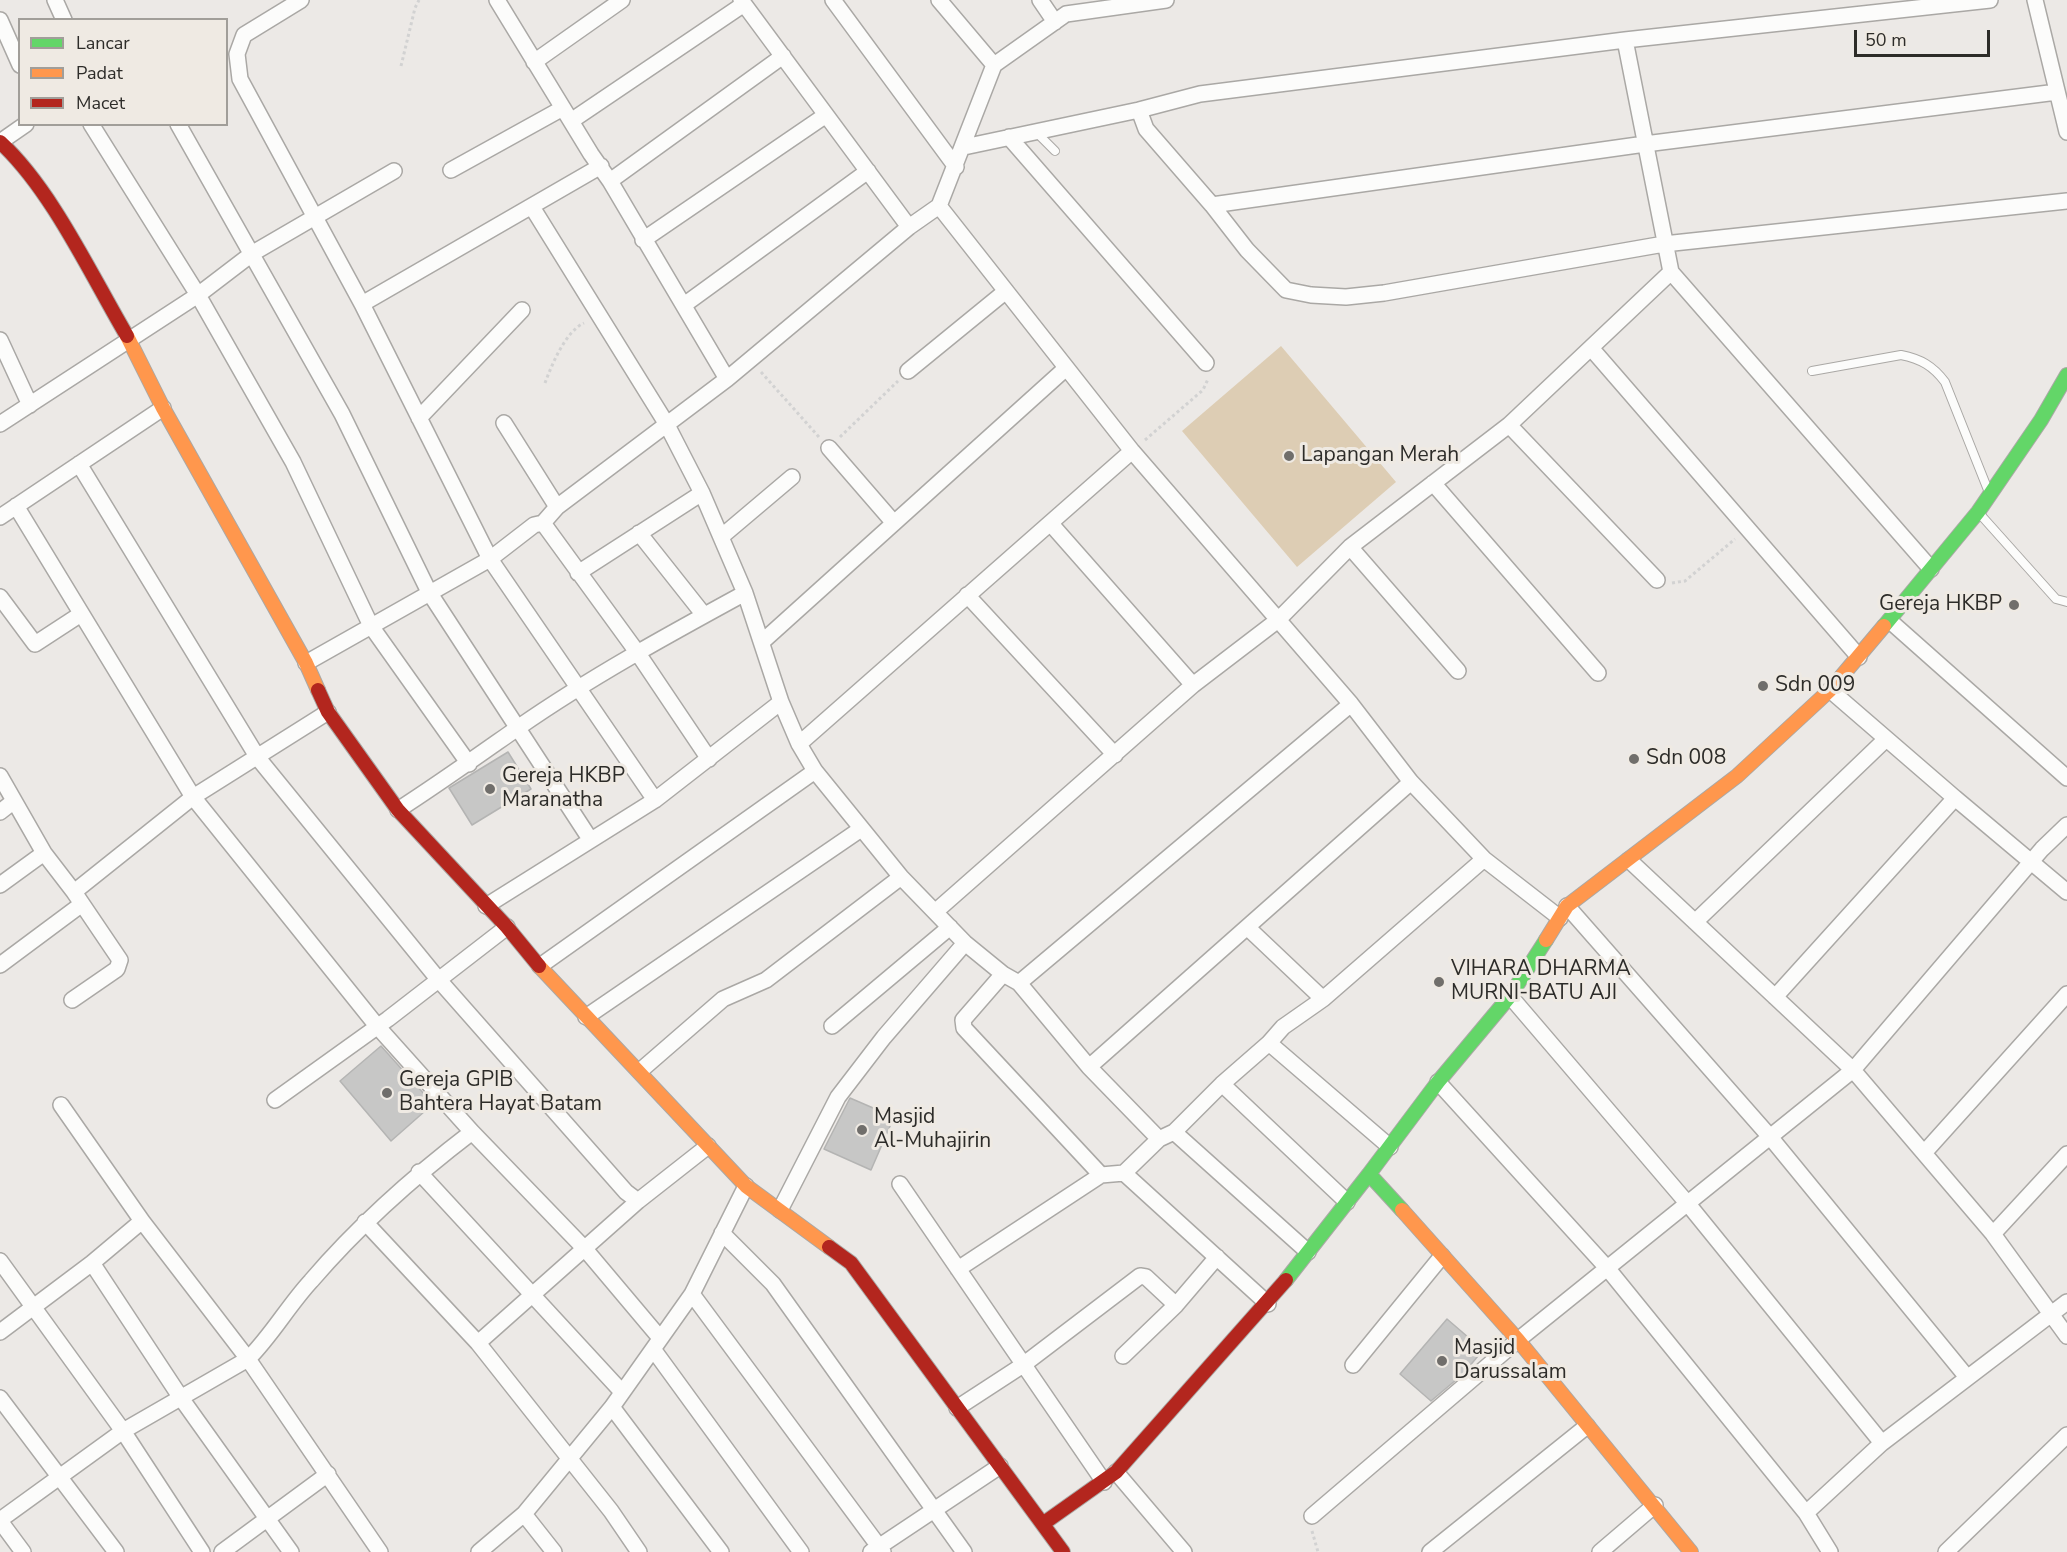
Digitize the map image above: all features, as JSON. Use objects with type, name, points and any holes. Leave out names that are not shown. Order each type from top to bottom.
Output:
[{"type":"street","points":[[55,0],[63,18]]},
{"type":"street","points":[[301,0],[244,35],[237,54],[240,79],[362,304],[490,559],[655,800]]},
{"type":"street","points":[[497,0],[591,154],[601,166],[727,379]]},
{"type":"street","points":[[534,62],[622,0]]},
{"type":"street","points":[[833,0],[957,167]]},
{"type":"street","points":[[939,0],[994,65]]},
{"type":"street","points":[[1040,0],[1063,12]]},
{"type":"street","points":[[306,663],[490,559],[534,525],[543,523],[557,507],[727,379],[909,227],[939,206],[957,167],[994,65],[1063,12],[1166,0]]},
{"type":"street","points":[[964,147],[1138,110],[1200,94],[1625,40],[1990,0]]},
{"type":"street","points":[[2035,0],[2067,132]]},
{"type":"street","points":[[571,121],[743,2],[909,227]]},
{"type":"street","points":[[0,20],[18,60]]},
{"type":"street","points":[[1625,40],[1671,272],[1931,569]]},
{"type":"street","points":[[610,181],[783,56]]},
{"type":"street","points":[[1212,205],[1645,144],[2057,92]]},
{"type":"street","points":[[451,170],[563,108]]},
{"type":"street","points":[[1138,110],[1146,129],[1212,205],[1247,250],[1286,290],[1311,295],[1347,297],[1384,293],[1664,244],[2067,201]]},
{"type":"street","points":[[643,240],[826,114]]},
{"type":"street","points":[[23,126],[0,142],[14,155],[52,208],[130,341],[163,408],[306,663],[328,712],[398,810],[507,927],[586,1017],[640,1071],[746,1186],[851,1263],[1044,1523],[1063,1552]]},
{"type":"street","points":[[92,126],[198,295],[293,462],[370,626],[470,764]]},
{"type":"street","points":[[179,126],[342,414],[429,592],[590,838]]},
{"type":"street","points":[[1009,137],[1206,363]]},
{"type":"street","points":[[362,304],[601,166]]},
{"type":"street","points":[[0,424],[130,341],[198,295],[253,253],[394,171]]},
{"type":"street","points":[[684,305],[868,171]]},
{"type":"street","points":[[939,206],[1065,369],[1132,451],[1351,704],[1411,782],[1484,859],[1563,912],[1771,1138],[1966,1376]]},
{"type":"street","points":[[532,207],[666,423],[702,493],[745,593],[782,702],[799,744],[815,771],[901,877],[965,944],[1003,974],[1019,983],[1089,1067],[1159,1139]]},
{"type":"street","points":[[935,912],[1193,685],[1278,620],[1350,547],[1509,425],[1671,272]]},
{"type":"street","points":[[908,371],[1006,291]]},
{"type":"street","points":[[418,418],[522,310]]},
{"type":"street","points":[[0,340],[30,405]]},
{"type":"street","points":[[1591,348],[1859,657]]},
{"type":"street","points":[[762,642],[1065,369]]},
{"type":"street","points":[[1044,1523],[1110,1477],[1268,1304],[1438,1082],[1510,996],[1563,912],[1737,776],[1830,690],[1890,621],[1978,512],[2041,420],[2067,375]]},
{"type":"street","points":[[0,517],[163,408]]},
{"type":"street","points":[[504,423],[557,507]]},
{"type":"street","points":[[1509,425],[1658,580]]},
{"type":"street","points":[[829,448],[894,523]]},
{"type":"street","points":[[799,744],[1132,451]]},
{"type":"street","points":[[79,464],[258,758],[438,979],[626,1192],[638,1201]]},
{"type":"street","points":[[721,537],[792,477]]},
{"type":"street","points":[[1433,483],[1598,673]]},
{"type":"street","points":[[578,573],[702,493]]},
{"type":"street","points":[[16,506],[194,797],[377,1026],[472,1132],[585,1249],[657,1343],[801,1552]]},
{"type":"street","points":[[543,523],[636,652],[709,759]]},
{"type":"street","points":[[1051,524],[1193,685]]},
{"type":"street","points":[[639,533],[704,615]]},
{"type":"street","points":[[1350,547],[1458,671]]},
{"type":"street","points":[[398,810],[470,764],[519,727],[636,652],[745,593]]},
{"type":"street","points":[[967,595],[1115,755]]},
{"type":"street","points":[[0,597],[35,644],[81,614]]},
{"type":"street","points":[[1890,621],[2067,778]]},
{"type":"street","points":[[1830,690],[1885,740],[2067,892]]},
{"type":"street","points":[[486,906],[590,838],[655,800],[782,702]]},
{"type":"street","points":[[1019,983],[1351,704]]},
{"type":"street","points":[[0,964],[194,797],[328,712]]},
{"type":"street","points":[[1695,922],[1885,740]]},
{"type":"street","points":[[540,966],[815,771]]},
{"type":"street","points":[[0,776],[44,853],[78,898],[120,962],[117,969],[72,1000]]},
{"type":"street","points":[[1089,1067],[1411,782]]},
{"type":"street","points":[[1775,997],[1955,798]]},
{"type":"street","points":[[0,812],[14,801]]},
{"type":"street","points":[[1312,1516],[1518,1340],[1853,1070],[2031,862],[2067,825]]},
{"type":"street","points":[[586,1017],[861,829]]},
{"type":"street","points":[[0,885],[44,853]]},
{"type":"street","points":[[958,1269],[1101,1175],[1124,1173],[1159,1139],[1174,1132],[1222,1084],[1269,1043],[1283,1027],[1323,999],[1484,859]]},
{"type":"street","points":[[1629,860],[1853,1070],[1993,1234],[2067,1336]]},
{"type":"street","points":[[640,1071],[723,999],[766,980],[901,877]]},
{"type":"street","points":[[275,1100],[507,927]]},
{"type":"street","points":[[832,1026],[950,927]]},
{"type":"street","points":[[1248,928],[1323,999]]},
{"type":"street","points":[[780,1210],[838,1097],[884,1037],[965,944]]},
{"type":"street","points":[[1003,974],[963,1020],[964,1028],[1101,1175]]},
{"type":"street","points":[[1924,1153],[2067,994]]},
{"type":"street","points":[[1510,996],[1688,1204],[1882,1443]]},
{"type":"street","points":[[1269,1043],[1390,1147]]},
{"type":"street","points":[[1438,1082],[1608,1269],[1806,1513],[1830,1552]]},
{"type":"street","points":[[1222,1084],[1347,1202]]},
{"type":"street","points":[[61,1105],[142,1221],[248,1359],[380,1552]]},
{"type":"street","points":[[23,1552],[0,1520],[123,1431],[248,1359],[265,1343],[309,1282],[365,1222],[419,1172],[472,1132]]},
{"type":"street","points":[[1174,1132],[1308,1252]]},
{"type":"street","points":[[478,1343],[638,1201],[708,1146]]},
{"type":"street","points":[[1993,1234],[2067,1154]]},
{"type":"street","points":[[419,1172],[622,1392]]},
{"type":"street","points":[[1124,1173],[1268,1304]]},
{"type":"street","points":[[1369,1174],[1518,1340],[1587,1426],[1655,1505],[1691,1552]]},
{"type":"street","points":[[900,1184],[1023,1365],[1110,1477],[1184,1552]]},
{"type":"street","points":[[478,1552],[524,1514],[612,1407],[692,1294],[746,1186]]},
{"type":"street","points":[[0,1332],[92,1263],[142,1221]]},
{"type":"street","points":[[365,1222],[478,1343],[611,1511],[639,1552]]},
{"type":"street","points":[[722,1233],[773,1284],[964,1552]]},
{"type":"street","points":[[1353,1365],[1442,1256]]},
{"type":"street","points":[[1123,1356],[1176,1305],[1217,1257]]},
{"type":"street","points":[[0,1261],[123,1431],[202,1552]]},
{"type":"street","points":[[92,1263],[181,1398],[291,1552]]},
{"type":"street","points":[[957,1408],[1023,1365],[1140,1276],[1146,1277],[1176,1305]]},
{"type":"street","points":[[692,1294],[878,1550],[1000,1466]]},
{"type":"street","points":[[1806,1513],[1882,1443],[1966,1376],[2067,1302]]},
{"type":"street","points":[[0,1398],[116,1552]]},
{"type":"street","points":[[612,1407],[721,1552]]},
{"type":"street","points":[[1430,1552],[1587,1426]]},
{"type":"street","points":[[1946,1552],[2067,1435]]},
{"type":"street","points":[[222,1552],[328,1474]]},
{"type":"street","points":[[1599,1552],[1655,1505]]},
{"type":"street","points":[[524,1514],[554,1552]]},
{"type":"lane","points":[[1035,131],[1055,151]]},
{"type":"lane","points":[[1812,371],[1901,355],[1915,358],[1934,368],[1945,382],[1990,494]]},
{"type":"lane","points":[[1978,512],[2056,599],[2067,602]]},
{"type":"path","points":[[401,66],[419,0]]},
{"type":"path","points":[[545,383],[577,326],[600,316]]},
{"type":"path","points":[[750,359],[829,448],[908,371]]},
{"type":"path","points":[[1132,451],[1203,390],[1208,380],[1206,363]]},
{"type":"path","points":[[1658,580],[1666,583],[1685,581],[1748,528]]},
{"type":"path","points":[[1312,1516],[1312,1538],[1318,1552]]},
{"type":"shaded area","name":"Lapangan Merah","points":[[1281,346],[1396,482],[1297,567],[1182,431]]},
{"type":"building","name":"Gereja HKBP Maranatha","points":[[508,752],[531,789],[472,825],[449,788]]},
{"type":"building","name":"Gereja GPIB Bahtera Hayat Batam","points":[[381,1046],[433,1104],[391,1141],[340,1081]]},
{"type":"building","name":"Masjid Al-Muhajirin","points":[[850,1098],[894,1117],[871,1170],[824,1149]]},
{"type":"building","name":"Masjid Darussalam","points":[[1447,1319],[1483,1350],[1463,1374],[1431,1401],[1400,1374]]},
{"type":"traffic: fast","points":[[1884,626],[1978,512],[2041,420],[2067,375]]},
{"type":"traffic: fast","points":[[1402,1210],[1369,1174],[1438,1082],[1510,996],[1546,940]]},
{"type":"traffic: fast","points":[[1286,1280],[1369,1174]]},
{"type":"traffic: slow","points":[[127,336],[163,408],[306,663],[318,690]]},
{"type":"traffic: slow","points":[[1546,940],[1567,906],[1737,776],[1830,690],[1884,626]]},
{"type":"traffic: slow","points":[[539,966],[746,1186],[829,1247]]},
{"type":"traffic: slow","points":[[1402,1210],[1518,1340],[1691,1552]]},
{"type":"traffic: jam","points":[[0,142],[19,162],[54,208],[127,336]]},
{"type":"traffic: jam","points":[[318,690],[328,712],[398,810],[507,927],[539,966]]},
{"type":"traffic: jam","points":[[829,1247],[851,1263],[1063,1552]]},
{"type":"traffic: jam","points":[[1044,1523],[1116,1472],[1286,1280]]},
{"type":"place","name":"Lapangan Merah","points":[[1289,456]]},
{"type":"place","name":"Gereja HKBP","points":[[2014,605]]},
{"type":"place","name":"Sdn 009","points":[[1763,686]]},
{"type":"place","name":"Sdn 008","points":[[1634,759]]},
{"type":"place","name":"Gereja HKBP Maranatha","points":[[490,789]]},
{"type":"place","name":"VIHARA DHARMA MURNI-BATU AJI","points":[[1439,982]]},
{"type":"place","name":"Gereja GPIB Bahtera Hayat Batam","points":[[387,1093]]},
{"type":"place","name":"Masjid Al-Muhajirin","points":[[862,1130]]},
{"type":"place","name":"Masjid Darussalam","points":[[1442,1361]]}]
